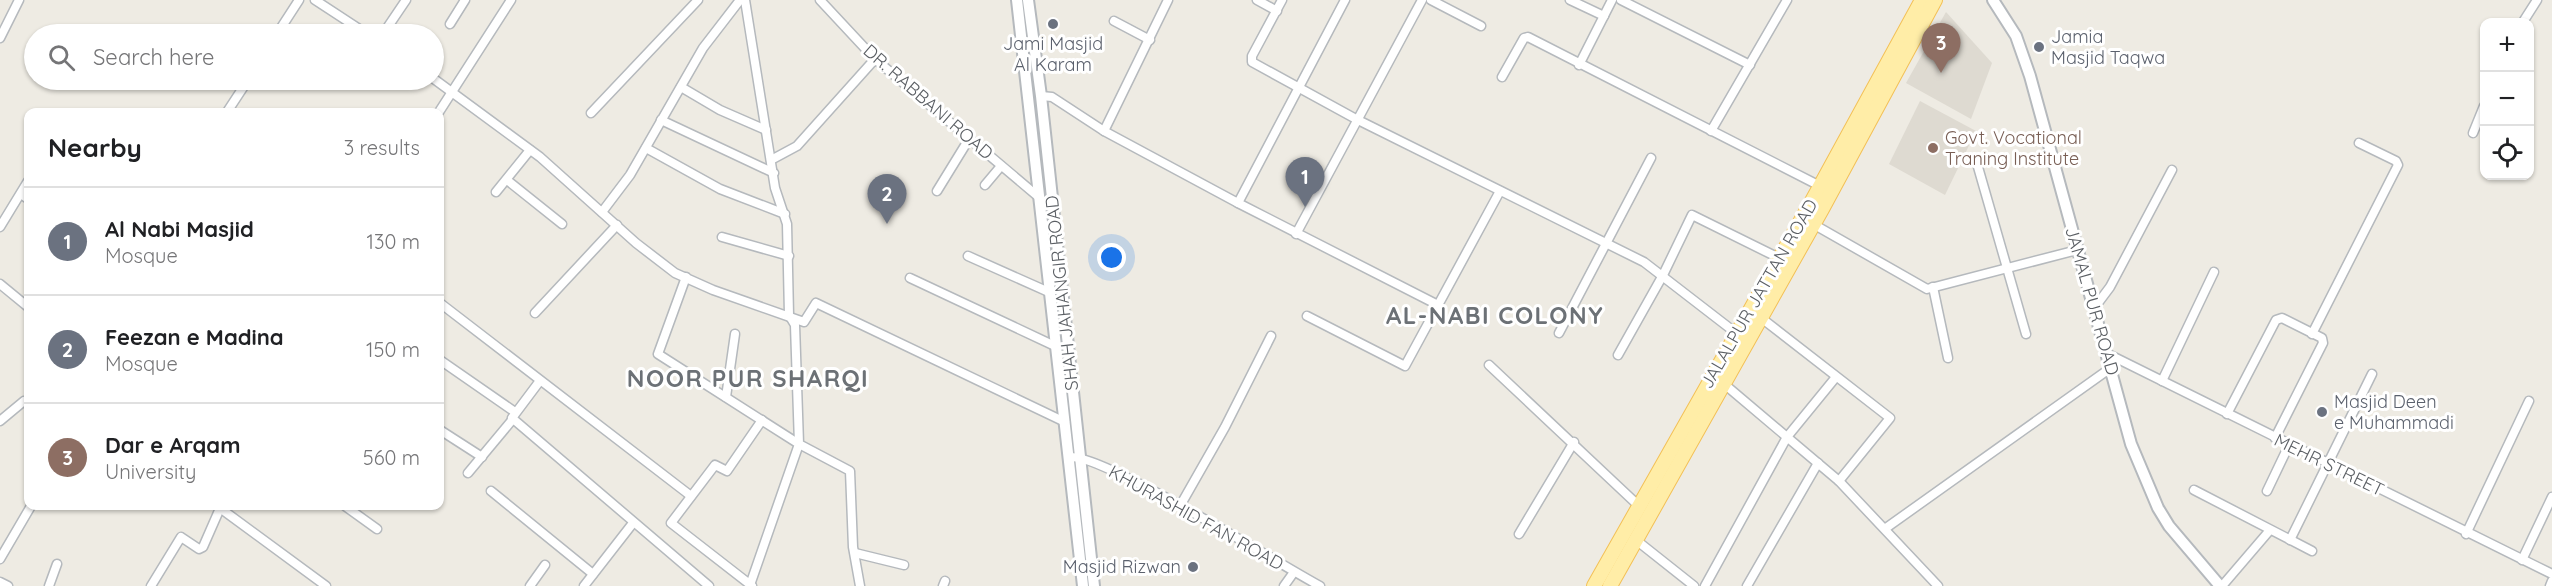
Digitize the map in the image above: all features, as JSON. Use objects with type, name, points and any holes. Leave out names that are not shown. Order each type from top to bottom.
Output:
[{"type":"main road","name":"JALALPUR JATTAN ROAD","points":[[1594,586],[1727,363],[1760,317],[1813,224],[1820,186],[1922,0]]},
{"type":"main road","name":"JALALPUR JATTAN ROAD","points":[[1610,586],[1723,383],[1736,333],[1779,258],[1816,206],[1935,0]]},
{"type":"street","points":[[0,38],[19,0]]},
{"type":"street","points":[[283,24],[299,0]]},
{"type":"street","points":[[315,0],[352,24]]},
{"type":"street","points":[[390,24],[406,0]]},
{"type":"street","points":[[450,24],[465,0]]},
{"type":"street","points":[[441,108],[511,0]]},
{"type":"street","points":[[591,114],[698,0]]},
{"type":"street","points":[[602,212],[630,175],[703,48],[742,0]]},
{"type":"street","points":[[742,0],[776,188],[785,214],[789,256],[789,315],[795,326],[799,444],[751,586],[671,523],[715,465],[727,471],[762,420]]},
{"type":"street","name":"DR. RABBANI ROAD","points":[[820,0],[875,59],[1041,199]]},
{"type":"street","points":[[1104,131],[1168,0]]},
{"type":"street","points":[[1257,0],[1277,11]]},
{"type":"street","points":[[1282,0],[1252,56],[1252,62],[1356,119],[1607,244],[1663,275],[1736,333]]},
{"type":"street","points":[[1238,203],[1345,0]]},
{"type":"street","points":[[1296,234],[1422,0]]},
{"type":"street","points":[[1431,0],[1481,26]]},
{"type":"street","points":[[1570,0],[1604,16]]},
{"type":"street","points":[[1579,65],[1612,0]]},
{"type":"street","points":[[1621,0],[1750,65]]},
{"type":"street","points":[[1711,131],[1787,0]]},
{"type":"street","name":"JAMAL PUR ROAD","points":[[1993,0],[2016,36],[2030,76],[2077,250],[2112,367],[2131,444],[2148,490],[2169,526],[2221,586]]},
{"type":"street","points":[[2526,18],[2537,0]]},
{"type":"street","name":"SHAH JAHANGIR ROAD","points":[[1018,1],[1041,96],[1075,457],[1094,586]]},
{"type":"street","name":"SHAH JAHANGIR ROAD","points":[[1018,1],[1065,422],[1075,457]]},
{"type":"street","points":[[1114,21],[1150,40]]},
{"type":"street","points":[[1502,77],[1524,38],[1528,37],[1820,186]]},
{"type":"street","points":[[771,160],[797,146],[875,59]]},
{"type":"street","points":[[444,86],[530,150],[675,273],[806,322],[816,303],[1065,422]]},
{"type":"street","points":[[681,87],[720,110],[766,130]]},
{"type":"street","points":[[230,108],[242,90]]},
{"type":"street","points":[[1041,96],[1052,97],[1104,131],[1296,234],[1438,305]]},
{"type":"street","points":[[2473,133],[2480,116]]},
{"type":"street","points":[[661,120],[774,173]]},
{"type":"street","points":[[937,191],[969,138]]},
{"type":"street","points":[[2313,334],[2398,165],[2396,161],[2359,143]]},
{"type":"street","points":[[646,148],[720,189],[785,214]]},
{"type":"street","points":[[496,192],[530,150]]},
{"type":"street","points":[[1559,333],[1651,158]]},
{"type":"street","points":[[984,185],[1001,165]]},
{"type":"street","points":[[1978,167],[2026,334]]},
{"type":"street","points":[[2095,307],[2110,287],[2172,170]]},
{"type":"street","points":[[507,180],[562,224]]},
{"type":"street","points":[[0,227],[24,188]]},
{"type":"street","points":[[1307,316],[1405,366],[1500,191]]},
{"type":"street","points":[[1618,355],[1663,275],[1692,215],[1779,258]]},
{"type":"street","points":[[1813,224],[1927,289],[2077,250]]},
{"type":"street","points":[[535,313],[617,225]]},
{"type":"street","points":[[722,237],[789,256]]},
{"type":"street","points":[[968,256],[1051,293]]},
{"type":"street","points":[[2162,381],[2214,272]]},
{"type":"street","points":[[686,277],[658,354],[799,444],[850,471],[853,547],[860,586]]},
{"type":"street","points":[[910,278],[1057,347]]},
{"type":"street","points":[[0,284],[24,304]]},
{"type":"street","points":[[1933,287],[1948,358]]},
{"type":"street","points":[[444,306],[539,382],[691,496]]},
{"type":"street","points":[[1760,317],[1890,418],[1839,481]]},
{"type":"street","points":[[2228,414],[2276,320],[2282,318],[2322,338],[2323,343],[2275,438]]},
{"type":"street","points":[[726,397],[735,334]]},
{"type":"street","points":[[1180,506],[1225,427],[1271,336]]},
{"type":"street","name":"MEHR STREET","points":[[2108,354],[2466,534],[2552,574]]},
{"type":"street","points":[[444,363],[514,416],[633,523],[709,586]]},
{"type":"street","points":[[1489,365],[1574,442],[1640,507]]},
{"type":"street","points":[[1886,528],[2112,367]]},
{"type":"street","points":[[2290,540],[2373,374]]},
{"type":"street","points":[[1705,586],[1787,437],[1836,377]]},
{"type":"street","points":[[468,473],[539,382]]},
{"type":"street","points":[[1723,383],[1839,481],[1886,528],[1938,586]]},
{"type":"street","points":[[0,421],[24,401]]},
{"type":"street","points":[[2466,534],[2529,401]]},
{"type":"street","points":[[444,433],[482,457]]},
{"type":"street","points":[[1519,534],[1574,442]]},
{"type":"street","points":[[2267,491],[2289,445]]},
{"type":"street","points":[[1075,457],[1083,586]]},
{"type":"street","name":"KHURASHID FAN ROAD","points":[[1075,457],[1180,506],[1320,586]]},
{"type":"street","points":[[1747,586],[1818,463]]},
{"type":"street","points":[[2194,490],[2312,551]]},
{"type":"street","points":[[490,491],[592,574]]},
{"type":"street","points":[[2522,560],[2552,497]]},
{"type":"street","points":[[0,559],[29,510]]},
{"type":"street","points":[[151,586],[181,537],[199,549],[202,547],[220,510]]},
{"type":"street","points":[[225,510],[326,586]]},
{"type":"street","points":[[351,510],[377,529]]},
{"type":"street","points":[[584,586],[633,523]]},
{"type":"street","points":[[2221,586],[2270,530]]},
{"type":"street","points":[[1636,540],[1694,586]]},
{"type":"street","points":[[855,553],[904,565]]},
{"type":"street","points":[[50,586],[57,564]]},
{"type":"street","points":[[530,586],[545,565]]},
{"type":"street","points":[[1284,586],[1294,572]]},
{"type":"street","points":[[0,582],[8,586]]},
{"type":"street","points":[[2550,586],[2552,582]]},
{"type":"shaded area","points":[[1946,12],[1992,63],[1971,119],[1906,83]]},
{"type":"shaded area","name":"Govt. Vocational Traning Institute","points":[[1920,101],[1976,131],[1945,195],[1889,164]]},
{"type":"place","name":"Jami Masjid Al Karam","points":[[1053,24]]},
{"type":"place","name":"Jamia Masjid Taqwa","points":[[2039,47]]},
{"type":"place","name":"Dar e Arqam","points":[[1941,73]]},
{"type":"place","name":"Govt. Vocational Traning Institute","points":[[1933,148]]},
{"type":"place","name":"Al Nabi Masjid","points":[[1305,207]]},
{"type":"place","name":"Feezan e Madina","points":[[887,224]]},
{"type":"place","name":"Masjid Deen e Muhammadi","points":[[2322,412]]},
{"type":"place","name":"Masjid Rizwan","points":[[1193,567]]},
{"type":"district","name":"AL-NABI COLONY","points":[[1495,316]]},
{"type":"district","name":"NOOR PUR SHARQI","points":[[748,379]]}]
